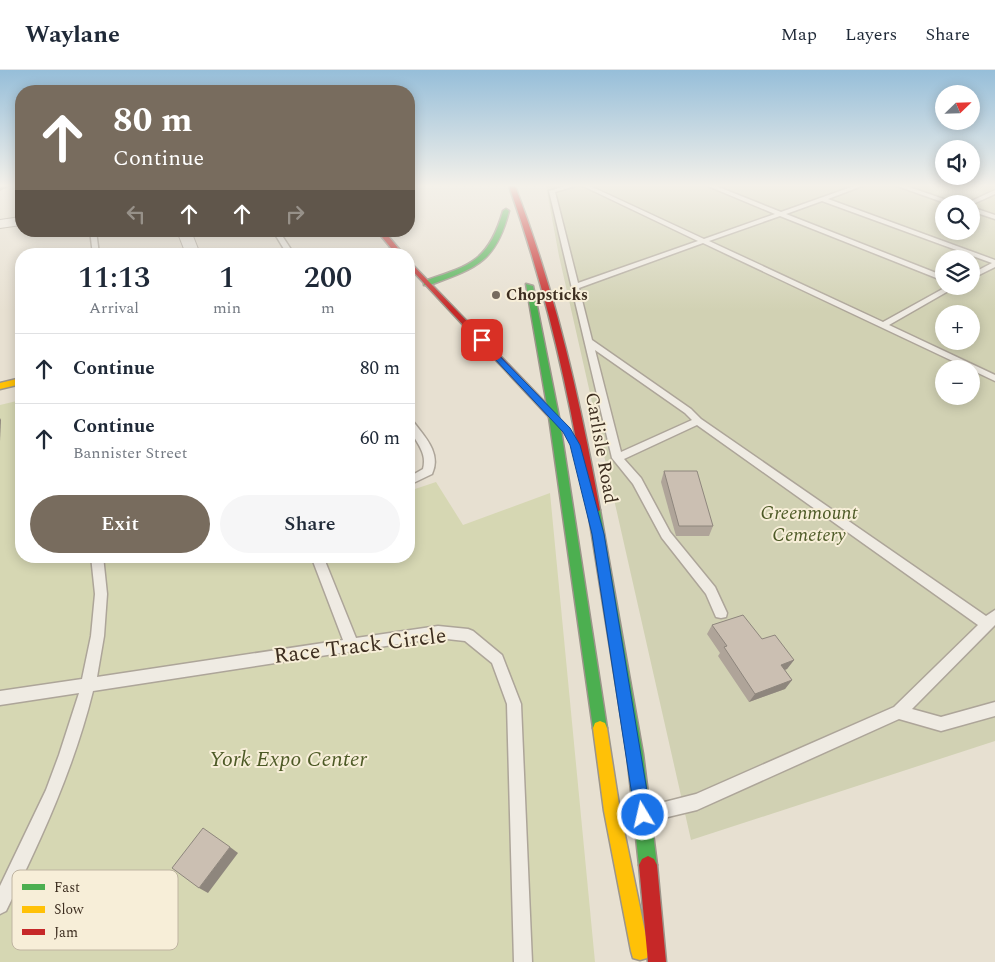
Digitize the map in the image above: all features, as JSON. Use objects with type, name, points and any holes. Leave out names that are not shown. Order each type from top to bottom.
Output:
[{"type":"main road","points":[[423,284],[459,272],[487,256],[503,232],[503,228]]},
{"type":"main road","points":[[512,228],[514,232]]},
{"type":"main road","name":"Carlisle Road","points":[[527,228],[543,273],[569,367],[584,440],[643,815],[656,962]]},
{"type":"main road","points":[[385,237],[395,248]]},
{"type":"main road","points":[[415,273],[423,284],[567,430],[575,445],[598,534]]},
{"type":"main road","points":[[528,278],[554,417],[612,812],[643,962]]},
{"type":"main road","points":[[0,386],[15,382]]},
{"type":"lane","points":[[561,228],[616,458],[637,481],[654,518],[668,538],[696,567],[716,597],[721,613]]},
{"type":"lane","points":[[674,228],[995,378]]},
{"type":"lane","points":[[574,287],[744,228]]},
{"type":"lane","points":[[815,228],[935,275]]},
{"type":"lane","points":[[899,228],[995,263]]},
{"type":"lane","points":[[280,237],[288,248]]},
{"type":"lane","points":[[980,272],[995,263]]},
{"type":"lane","points":[[883,325],[938,295]]},
{"type":"lane","points":[[588,342],[688,410],[698,421],[991,620],[899,712],[697,802],[643,815]]},
{"type":"lane","points":[[616,458],[698,421]]},
{"type":"lane","points":[[415,431],[429,451],[432,460],[428,471],[415,478]]},
{"type":"lane","points":[[18,870],[33,839],[70,752],[89,684],[101,593],[98,563]]},
{"type":"lane","points":[[320,563],[352,645]]},
{"type":"lane","name":"Race Track Circle","points":[[0,698],[438,632],[468,635],[497,659],[514,704],[523,962]]},
{"type":"lane","points":[[899,712],[942,724],[995,709]]},
{"type":"lane","points":[[0,905],[12,881]]},
{"type":"green space","name":"Greenmount Cemetery","points":[[554,228],[935,228],[935,240],[980,240],[980,228],[995,228],[995,741],[691,840]]},
{"type":"green space","name":"York Expo Center","points":[[15,401],[15,563],[415,563],[415,489],[436,482],[463,525],[550,493],[595,962],[0,962],[0,405]]},
{"type":"building","points":[[664,471],[697,471],[713,526],[679,526]]},
{"type":"building","points":[[743,615],[762,639],[775,635],[794,660],[781,665],[792,680],[755,694],[724,647],[727,646],[712,625]]},
{"type":"building","points":[[203,828],[230,847],[199,888],[178,872],[178,870],[172,868]]},
{"type":"traffic: fast","points":[[427,283],[469,267],[479,260],[495,242],[501,228]]},
{"type":"traffic: fast","points":[[529,286],[554,417],[600,728]]},
{"type":"traffic: fast","points":[[594,510],[635,754],[648,865]]},
{"type":"traffic: slow","points":[[0,386],[15,382]]},
{"type":"traffic: slow","points":[[600,728],[612,811],[640,951]]},
{"type":"traffic: jam","points":[[528,228],[540,265],[562,346],[594,510]]},
{"type":"traffic: jam","points":[[385,237],[395,248]]},
{"type":"traffic: jam","points":[[415,269],[554,417]]},
{"type":"traffic: jam","points":[[648,865],[657,962]]},
{"type":"place","name":"Chopsticks","points":[[496,295]]},
{"type":"route","points":[[482,340],[567,430],[575,445],[598,534],[643,815]]}]
